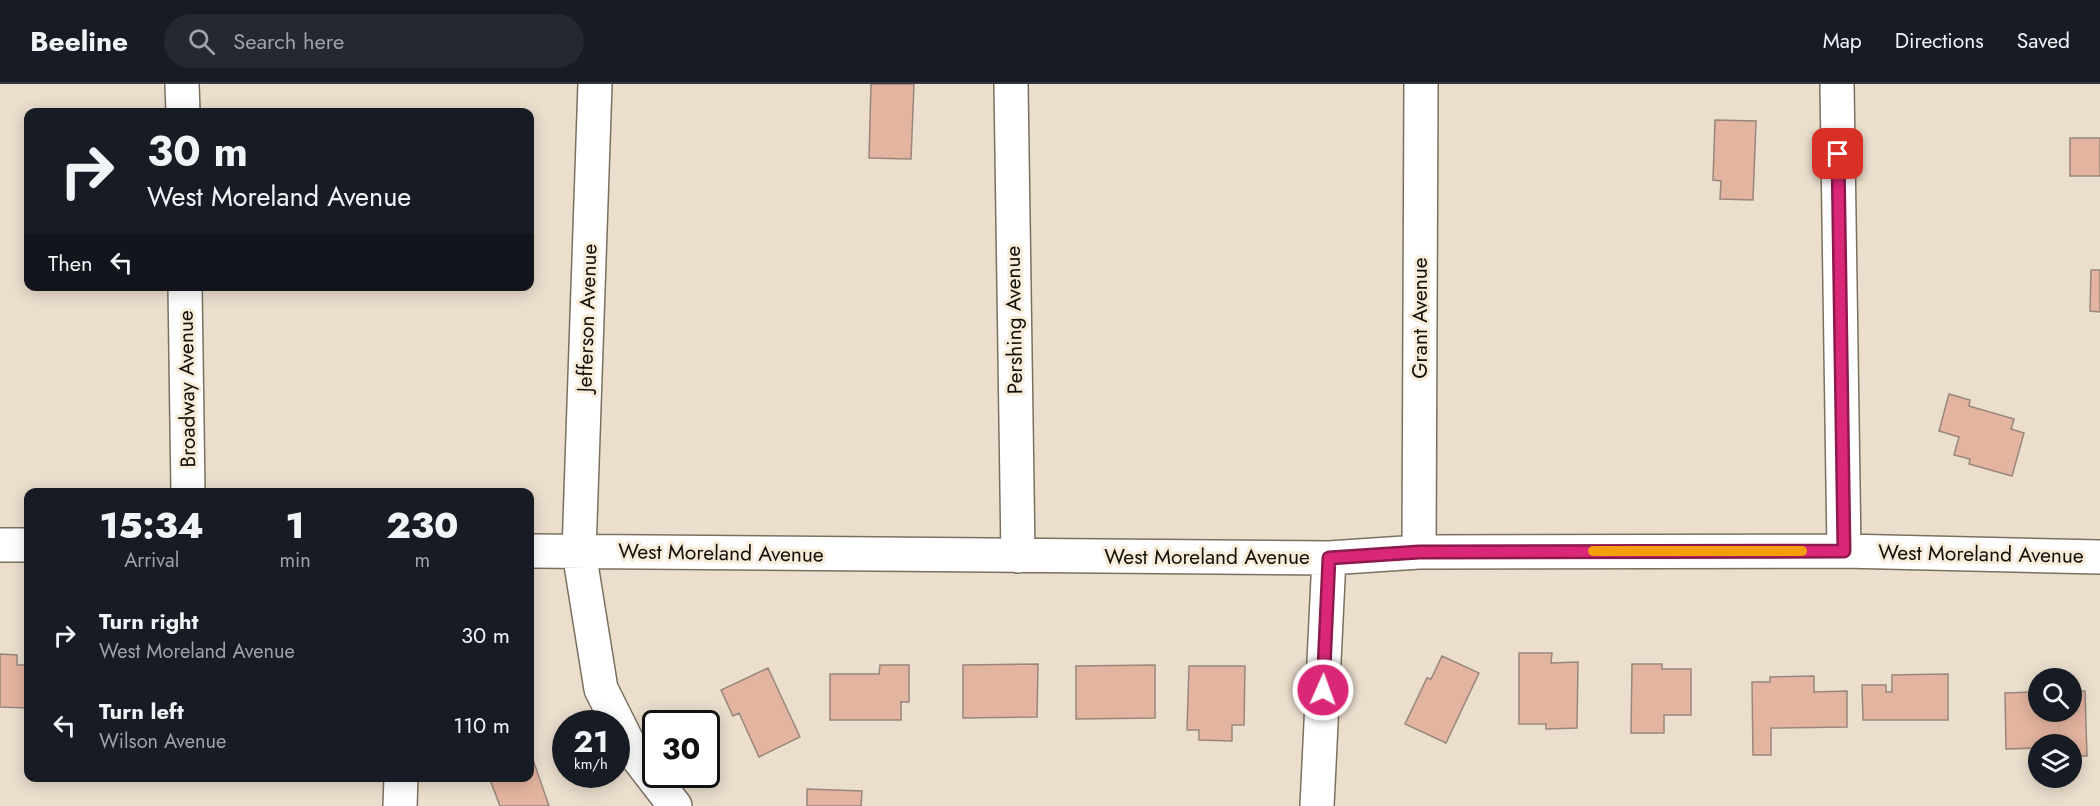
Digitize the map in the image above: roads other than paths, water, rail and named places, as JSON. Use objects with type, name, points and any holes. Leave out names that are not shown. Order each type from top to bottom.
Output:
[{"type":"street","points":[[182,84],[183,108]]},
{"type":"street","name":"Jefferson Avenue","points":[[595,84],[579,552],[600,689],[631,749],[675,806]]},
{"type":"street","name":"Pershing Avenue","points":[[1011,84],[1018,556]]},
{"type":"street","name":"Grant Avenue","points":[[1419,552],[1421,84]]},
{"type":"street","points":[[1837,84],[1844,551]]},
{"type":"street","name":"Broadway Avenue","points":[[185,291],[188,488]]},
{"type":"street","points":[[0,546],[24,545]]},
{"type":"street","name":"West Moreland Avenue","points":[[534,551],[1329,558],[1419,552],[1844,551],[2100,557]]},
{"type":"street","points":[[1317,806],[1329,558]]},
{"type":"street","points":[[400,806],[401,782]]}]
